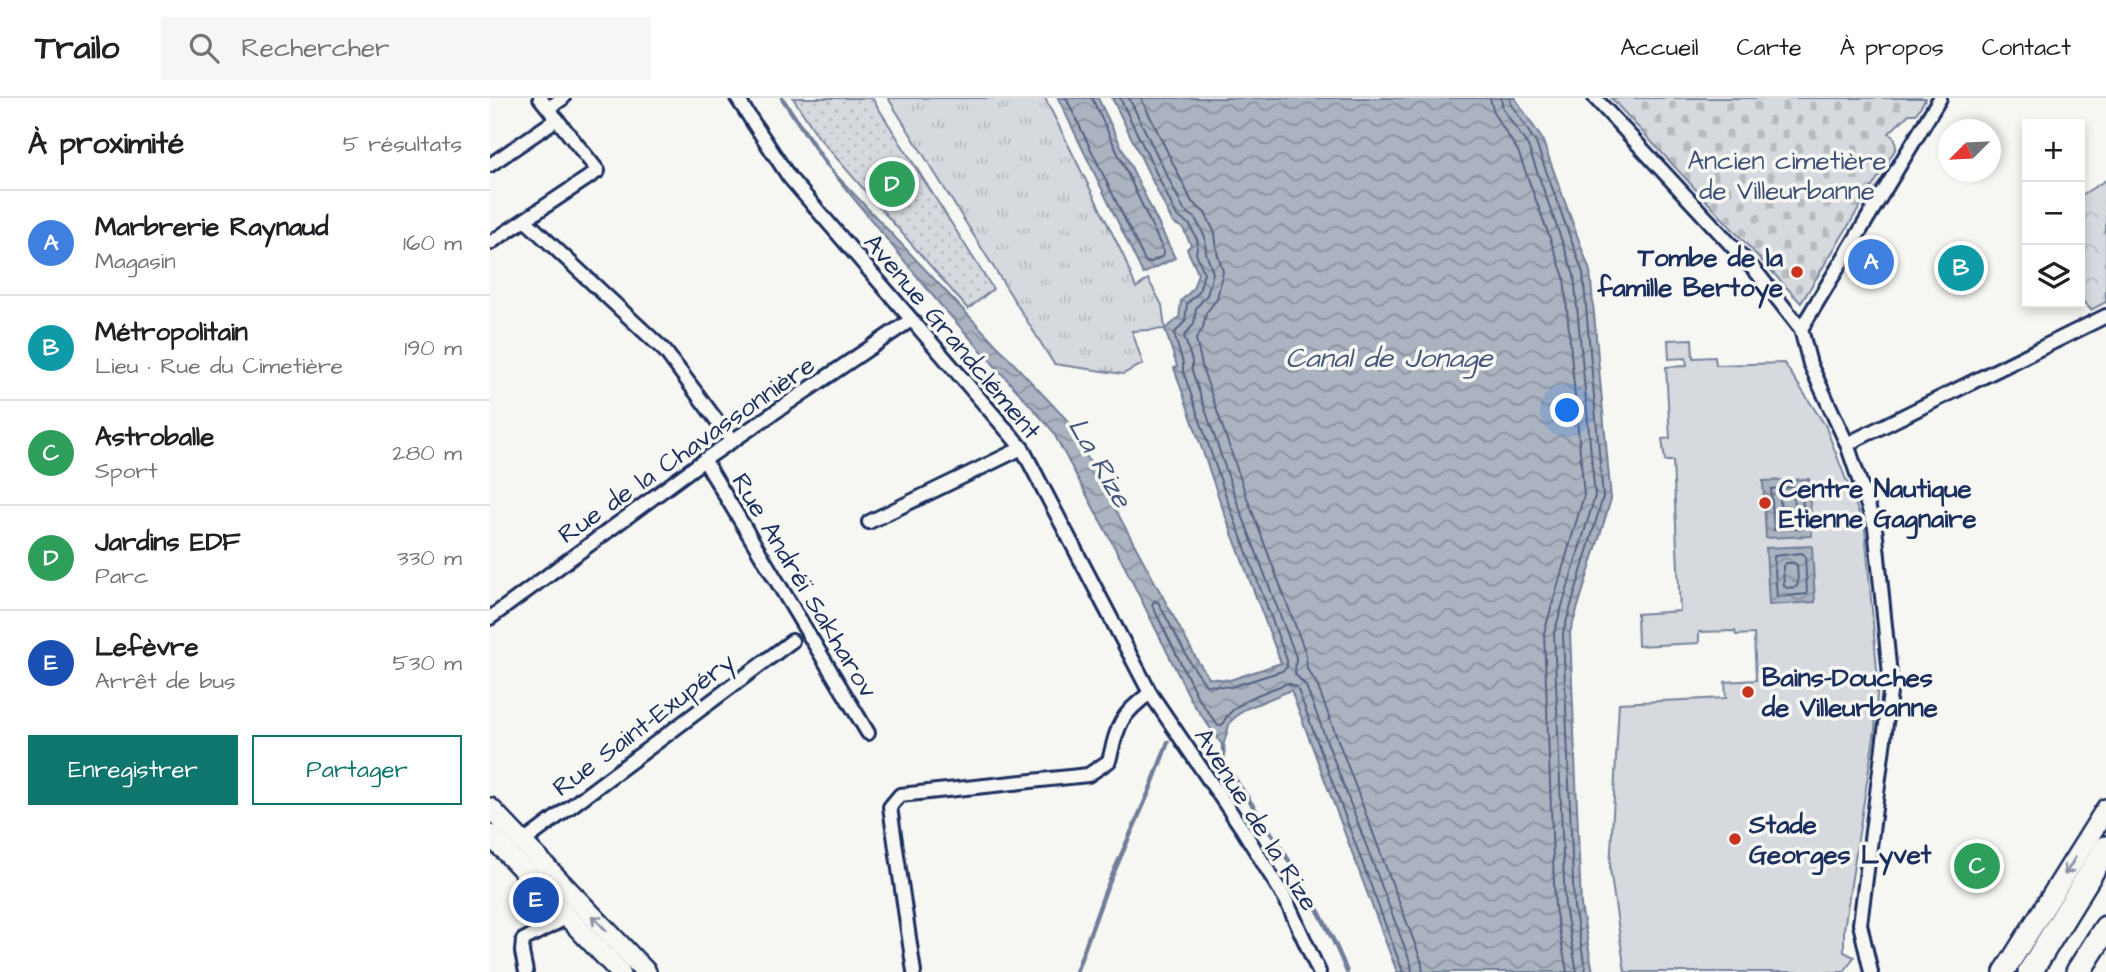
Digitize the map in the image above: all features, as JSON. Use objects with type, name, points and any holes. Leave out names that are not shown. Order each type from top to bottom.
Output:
[{"type":"highway","points":[[2030,972],[2106,848]]},
{"type":"highway","points":[[2046,972],[2106,875]]},
{"type":"highway","points":[[2078,972],[2106,928]]},
{"type":"main road","points":[[490,808],[646,972]]},
{"type":"main road","points":[[2004,972],[2106,809]]},
{"type":"main road","points":[[490,835],[620,972]]},
{"type":"street","points":[[490,243],[597,171],[544,103],[563,98]]},
{"type":"street","name":"Avenue Grandclément","points":[[737,98],[789,177],[1022,448],[1150,693]]},
{"type":"street","points":[[1595,98],[1758,274],[1801,329],[1810,364],[1847,444],[1875,527],[1891,685],[1860,924],[1871,972]]},
{"type":"street","points":[[1801,329],[1940,98]]},
{"type":"street","points":[[490,165],[557,119]]},
{"type":"street","points":[[525,220],[665,351],[732,442]]},
{"type":"street","points":[[1847,444],[2106,316]]},
{"type":"street","name":"Rue de la Chavassonnière","points":[[490,618],[704,460],[911,320]]},
{"type":"street","points":[[869,522],[1022,448]]},
{"type":"street","name":"Rue Andréï Sakharov","points":[[704,460],[868,733]]},
{"type":"street","name":"Rue Saint-Exupéry","points":[[522,843],[792,641]]},
{"type":"street","points":[[914,972],[890,807],[900,795],[1088,775],[1109,761],[1117,727],[1133,705],[1150,693]]},
{"type":"street","name":"Avenue de la Rize","points":[[1150,693],[1243,830],[1286,900],[1319,972]]},
{"type":"street","points":[[526,972],[523,940],[568,917]]},
{"type":"green space","points":[[793,98],[872,98],[993,289],[968,309],[819,138]]},
{"type":"green space","points":[[888,98],[1045,98],[1123,255],[1136,288],[1148,279],[1162,305],[1165,329],[1132,331],[1143,364],[1123,374],[1054,364]]},
{"type":"green space","name":"Ancien cimetière de Villeurbanne","points":[[1611,98],[1926,98],[1916,114],[1909,114],[1889,133],[1895,139],[1896,148],[1801,303]]},
{"type":"green space","points":[[2106,180],[2106,302],[2091,310],[2085,303],[2085,193]]},
{"type":"green space","points":[[1692,339],[1693,358],[1715,357],[1716,365],[1784,363],[1825,425],[1865,529],[1878,681],[1875,730],[1844,929],[1844,952],[1854,957],[1844,972],[1625,972],[1610,869],[1619,703],[1726,698],[1725,682],[1756,680],[1754,634],[1736,635],[1735,631],[1699,632],[1699,643],[1638,646],[1637,614],[1680,611],[1673,461],[1665,461],[1662,439],[1670,438],[1666,367],[1687,366],[1686,358],[1669,359],[1668,340]]},
{"type":"water","points":[[1058,98],[1098,98],[1175,258],[1143,274]]},
{"type":"water","name":"Canal de Jonage","points":[[1112,98],[1515,98],[1542,139],[1590,271],[1611,499],[1570,633],[1581,906],[1593,972],[1397,972],[1291,690],[1243,710],[1230,722],[1223,746],[1192,702],[1124,565],[1052,430],[938,302],[824,162],[1067,420],[1197,660],[1209,678],[1230,680],[1281,663],[1221,504],[1174,368],[1177,366],[1165,329],[1179,318],[1181,301],[1193,289],[1198,273],[1187,249],[1191,245],[1183,228],[1173,223]]},
{"type":"water","points":[[1809,479],[1812,536],[1766,538],[1763,481]]},
{"type":"water","points":[[1812,546],[1815,602],[1769,605],[1766,548]]},
{"type":"waterway","name":"La Rize","points":[[782,98],[826,164]]},
{"type":"waterway","points":[[1076,972],[1105,892],[1168,742]]},
{"type":"waterway","points":[[1223,746],[1224,763],[1307,890],[1347,972]]},
{"type":"place","name":"Jardins EDF","points":[[892,184]]},
{"type":"place","name":"Marbrerie Raynaud","points":[[1871,262]]},
{"type":"place","name":"Métropolitain","points":[[1961,268]]},
{"type":"place","name":"Tombe de la famille Bertoye","points":[[1797,272]]},
{"type":"place","name":"Centre Nautique Etienne Gagnaire","points":[[1765,503]]},
{"type":"place","name":"Bains-Douches de Villeurbanne","points":[[1748,692]]},
{"type":"place","name":"Stade Georges Lyvet","points":[[1735,839]]},
{"type":"place","name":"Astroballe","points":[[1977,866]]},
{"type":"place","name":"Lefèvre","points":[[536,900]]}]
